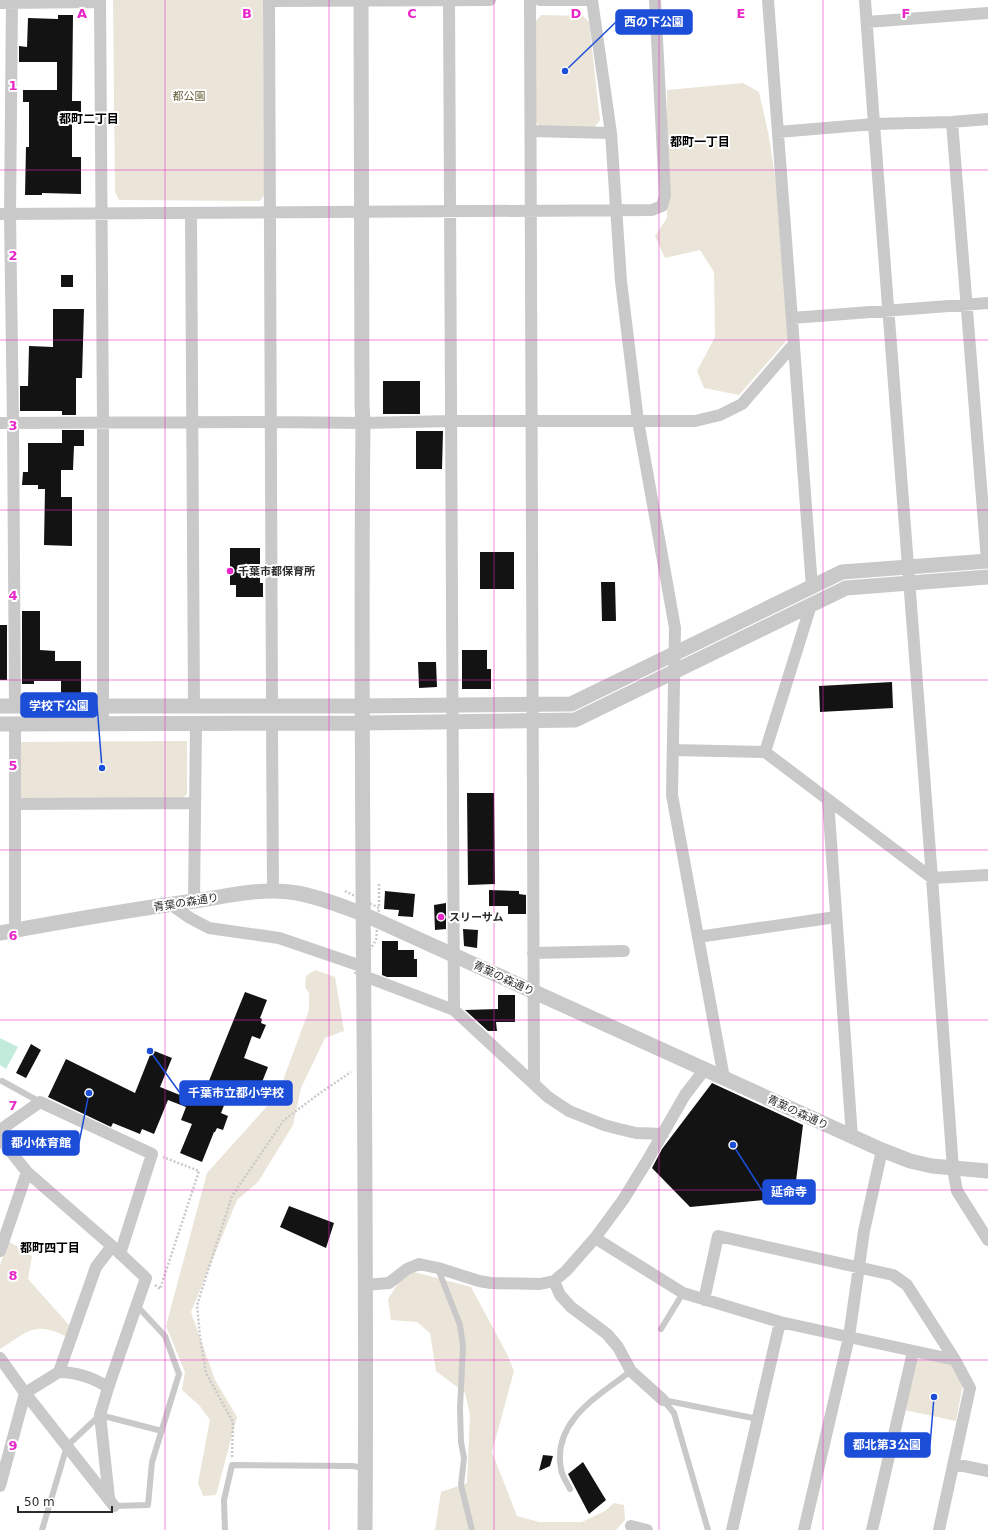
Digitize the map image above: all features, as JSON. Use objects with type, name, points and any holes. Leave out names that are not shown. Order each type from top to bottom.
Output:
[{"type":"street","points":[[272,705],[268,0],[490,0]]},
{"type":"street","points":[[361,0],[363,914],[360,973],[365,1066],[365,1530]]},
{"type":"street","points":[[449,0],[454,1010]]},
{"type":"street","points":[[530,0],[534,1084]]},
{"type":"street","points":[[540,0],[592,0],[611,133],[620,281],[638,421],[675,628],[672,795],[724,1078]]},
{"type":"street","points":[[5,214],[652,210],[662,206],[665,195],[655,0]]},
{"type":"street","points":[[768,0],[812,587]]},
{"type":"street","points":[[865,0],[953,1169],[957,1192],[988,1240]]},
{"type":"street","points":[[15,706],[14,423],[5,214],[8,2],[100,1],[103,422],[102,724]]},
{"type":"street","points":[[867,22],[988,13]]},
{"type":"street","points":[[778,132],[874,124],[952,122],[988,119]]},
{"type":"street","points":[[0,706],[362,706],[571,704],[842,572],[987,561],[952,122]]},
{"type":"street","points":[[531,131],[611,133]]},
{"type":"street","points":[[191,213],[194,705]]},
{"type":"street","points":[[792,318],[988,303]]},
{"type":"street","points":[[0,423],[363,423],[695,420],[720,415],[742,404],[794,344]]},
{"type":"street","points":[[0,724],[362,723],[575,720],[846,588],[988,577]]},
{"type":"street","points":[[765,752],[811,605]]},
{"type":"street","points":[[194,901],[196,723]]},
{"type":"street","points":[[272,723],[273,891]]},
{"type":"street","points":[[15,724],[15,930]]},
{"type":"street","points":[[673,750],[765,752],[932,878],[988,874]]},
{"type":"street","points":[[828,800],[852,1137]]},
{"type":"street","points":[[15,804],[195,803]]},
{"type":"street","name":"青葉の森通り","points":[[0,933],[242,893],[273,891],[296,893],[323,898],[363,914],[454,955],[882,1150],[910,1161],[953,1169],[988,1171]]},
{"type":"street","points":[[170,904],[190,918],[209,928],[279,938],[360,973],[454,1010],[548,1097],[569,1111],[604,1125],[636,1133],[663,1134]]},
{"type":"street","points":[[698,937],[836,917]]},
{"type":"street","points":[[533,953],[624,951]]},
{"type":"street","points":[[365,1285],[389,1283],[407,1269],[419,1264],[491,1283],[540,1284],[554,1281],[566,1271],[595,1238],[623,1200],[685,1096],[705,1070]]},
{"type":"street","points":[[0,1130],[40,1102],[152,1154],[116,1250],[96,1267],[59,1372]]},
{"type":"street","points":[[0,1138],[27,1172],[146,1278],[138,1306],[108,1388],[100,1415],[112,1502]]},
{"type":"street","points":[[804,1530],[849,1336],[864,1231],[882,1150]]},
{"type":"street","points":[[0,1251],[27,1172]]},
{"type":"street","points":[[704,1300],[718,1236],[893,1275],[907,1285],[955,1360],[970,1388],[939,1530]]},
{"type":"street","points":[[595,1238],[683,1293],[780,1322],[955,1360]]},
{"type":"street","points":[[554,1281],[560,1295],[571,1307],[607,1334],[618,1347],[631,1371],[663,1400]]},
{"type":"street","points":[[732,1530],[780,1322]]},
{"type":"street","points":[[872,1530],[913,1352]]},
{"type":"street","points":[[0,1358],[25,1393],[112,1502]]},
{"type":"street","points":[[0,1486],[25,1393],[59,1372],[69,1372],[101,1382],[108,1388]]},
{"type":"street","points":[[954,1464],[988,1471]]},
{"type":"street","points":[[631,1526],[647,1530]]},
{"type":"lane","points":[[2,1081],[40,1102]]},
{"type":"lane","points":[[438,1268],[460,1325],[463,1346],[460,1408],[461,1442],[464,1458],[461,1485],[472,1530]]},
{"type":"lane","points":[[661,1329],[683,1293]]},
{"type":"lane","points":[[112,1502],[148,1505],[152,1462],[179,1374],[165,1336],[138,1306]]},
{"type":"lane","points":[[570,1489],[561,1470],[560,1449],[565,1431],[579,1411],[631,1371]]},
{"type":"lane","points":[[663,1400],[758,1419]]},
{"type":"lane","points":[[663,1400],[674,1412],[708,1530]]},
{"type":"lane","points":[[42,1530],[67,1446],[100,1415],[162,1431]]},
{"type":"lane","points":[[225,1530],[224,1500],[232,1465],[352,1466],[366,1469]]},
{"type":"path","points":[[360,973],[376,940],[379,908],[379,884]]},
{"type":"path","points":[[346,891],[379,908]]},
{"type":"path","points":[[232,1465],[233,1422],[206,1373],[200,1337],[197,1305],[232,1196],[284,1120],[353,1070],[365,1066]]},
{"type":"path","points":[[146,1278],[160,1289],[199,1171],[152,1154]]},
{"type":"green space","name":"都公園","points":[[113,0],[263,0],[264,195],[260,201],[119,200],[115,192]]},
{"type":"green space","points":[[541,15],[583,16],[589,22],[600,120],[594,128],[541,128],[536,122],[535,22]]},
{"type":"green space","points":[[743,83],[759,92],[768,132],[776,181],[788,339],[739,395],[704,388],[697,371],[715,337],[714,272],[700,250],[665,258],[655,236],[667,218],[667,90]]},
{"type":"green space","points":[[187,741],[187,794],[178,802],[26,802],[17,794],[19,742]]},
{"type":"green space","points":[[315,970],[335,977],[344,1031],[325,1038],[301,1088],[293,1125],[258,1182],[237,1200],[191,1312],[215,1380],[237,1417],[216,1495],[203,1496],[198,1483],[210,1420],[199,1405],[182,1390],[185,1372],[166,1326],[207,1173],[278,1094],[309,1010],[309,993],[305,987],[306,976]]},
{"type":"green space","points":[[8,1241],[32,1256],[28,1279],[70,1326],[67,1337],[47,1329],[32,1330],[0,1349],[0,1265]]},
{"type":"green space","points":[[414,1272],[471,1287],[507,1354],[514,1371],[492,1452],[517,1516],[539,1522],[582,1522],[605,1511],[614,1503],[624,1505],[625,1520],[616,1530],[435,1530],[441,1492],[467,1483],[470,1415],[465,1393],[436,1371],[430,1333],[417,1322],[391,1320],[388,1299],[400,1280]]},
{"type":"green space","points":[[921,1358],[951,1365],[963,1384],[956,1421],[904,1410],[915,1360]]},
{"type":"shaded area","points":[[0,1038],[18,1047],[6,1069],[0,1065]]},
{"type":"building","points":[[58,15],[73,15],[72,101],[81,101],[81,118],[72,118],[72,157],[81,157],[81,194],[42,193],[42,195],[25,195],[26,147],[29,147],[29,102],[23,102],[23,90],[57,90],[57,62],[19,62],[19,46],[27,47],[28,18],[58,19]]},
{"type":"building","points":[[61,275],[73,275],[73,287],[61,287]]},
{"type":"building","points":[[53,309],[84,309],[82,378],[76,378],[76,415],[62,415],[62,411],[20,411],[20,386],[28,386],[29,346],[53,347]]},
{"type":"building","points":[[383,381],[420,381],[420,414],[383,414]]},
{"type":"building","points":[[62,430],[84,430],[84,446],[74,446],[73,470],[61,470],[61,497],[72,497],[72,546],[44,545],[45,489],[38,489],[38,485],[22,485],[23,472],[28,472],[28,443],[62,443]]},
{"type":"building","points":[[416,431],[443,431],[442,469],[416,469]]},
{"type":"building","points":[[230,548],[260,548],[260,583],[263,583],[263,597],[236,597],[236,585],[230,585]]},
{"type":"building","points":[[480,552],[514,552],[514,589],[480,589]]},
{"type":"building","points":[[601,582],[615,582],[616,621],[602,621]]},
{"type":"building","points":[[22,611],[40,611],[40,650],[55,651],[55,661],[81,661],[81,694],[61,694],[61,681],[34,681],[34,684],[22,684]]},
{"type":"building","points":[[0,625],[7,625],[7,680],[0,680]]},
{"type":"building","points":[[462,650],[487,650],[487,669],[491,669],[491,689],[462,689]]},
{"type":"building","points":[[418,662],[436,662],[437,687],[419,688]]},
{"type":"building","points":[[892,682],[893,708],[820,712],[819,686]]},
{"type":"building","points":[[467,793],[494,793],[495,884],[468,885]]},
{"type":"building","points":[[489,890],[519,891],[519,894],[526,895],[526,914],[508,914],[508,906],[489,906]]},
{"type":"building","points":[[385,891],[415,894],[413,917],[398,916],[399,910],[384,909]]},
{"type":"building","name":"スリーサム","points":[[446,903],[446,929],[435,930],[434,905]]},
{"type":"building","points":[[463,929],[478,930],[477,948],[464,946]]},
{"type":"building","points":[[382,941],[398,941],[398,950],[414,950],[414,959],[417,959],[417,977],[387,977],[382,975]]},
{"type":"building","points":[[245,992],[267,1000],[260,1018],[262,1019],[261,1023],[266,1025],[260,1039],[252,1036],[244,1058],[268,1067],[255,1100],[230,1090],[221,1113],[228,1116],[223,1130],[217,1128],[214,1132],[202,1162],[180,1153],[192,1124],[181,1120],[186,1107],[168,1100],[154,1134],[142,1129],[140,1134],[113,1123],[111,1127],[48,1097],[66,1059],[135,1093],[152,1050],[172,1058],[160,1087],[200,1103]]},
{"type":"building","points":[[498,995],[515,995],[515,1022],[496,1022],[497,1031],[488,1031],[465,1010],[498,1009]]},
{"type":"building","points":[[31,1044],[41,1050],[26,1078],[16,1073]]},
{"type":"building","points":[[712,1083],[803,1125],[794,1197],[690,1207],[652,1168],[662,1149]]},
{"type":"building","points":[[289,1206],[334,1223],[326,1248],[280,1227]]},
{"type":"building","points":[[543,1455],[553,1456],[550,1466],[539,1471]]},
{"type":"building","points":[[583,1462],[606,1500],[589,1514],[568,1474]]},
{"type":"place","name":"西の下公園","points":[[565,71]]},
{"type":"place","name":"千葉市都保育所","points":[[230,571]]},
{"type":"place","name":"学校下公園","points":[[102,768]]},
{"type":"place","name":"スリーサム","points":[[441,917]]},
{"type":"place","name":"千葉市立都小学校","points":[[150,1051]]},
{"type":"place","name":"都小体育館","points":[[89,1093]]},
{"type":"place","name":"延命寺","points":[[733,1145]]},
{"type":"place","name":"都北第3公園","points":[[934,1397]]},
{"type":"district","name":"都町二丁目","points":[[89,119]]},
{"type":"district","name":"都町一丁目","points":[[700,142]]},
{"type":"district","name":"都町四丁目","points":[[50,1248]]}]
